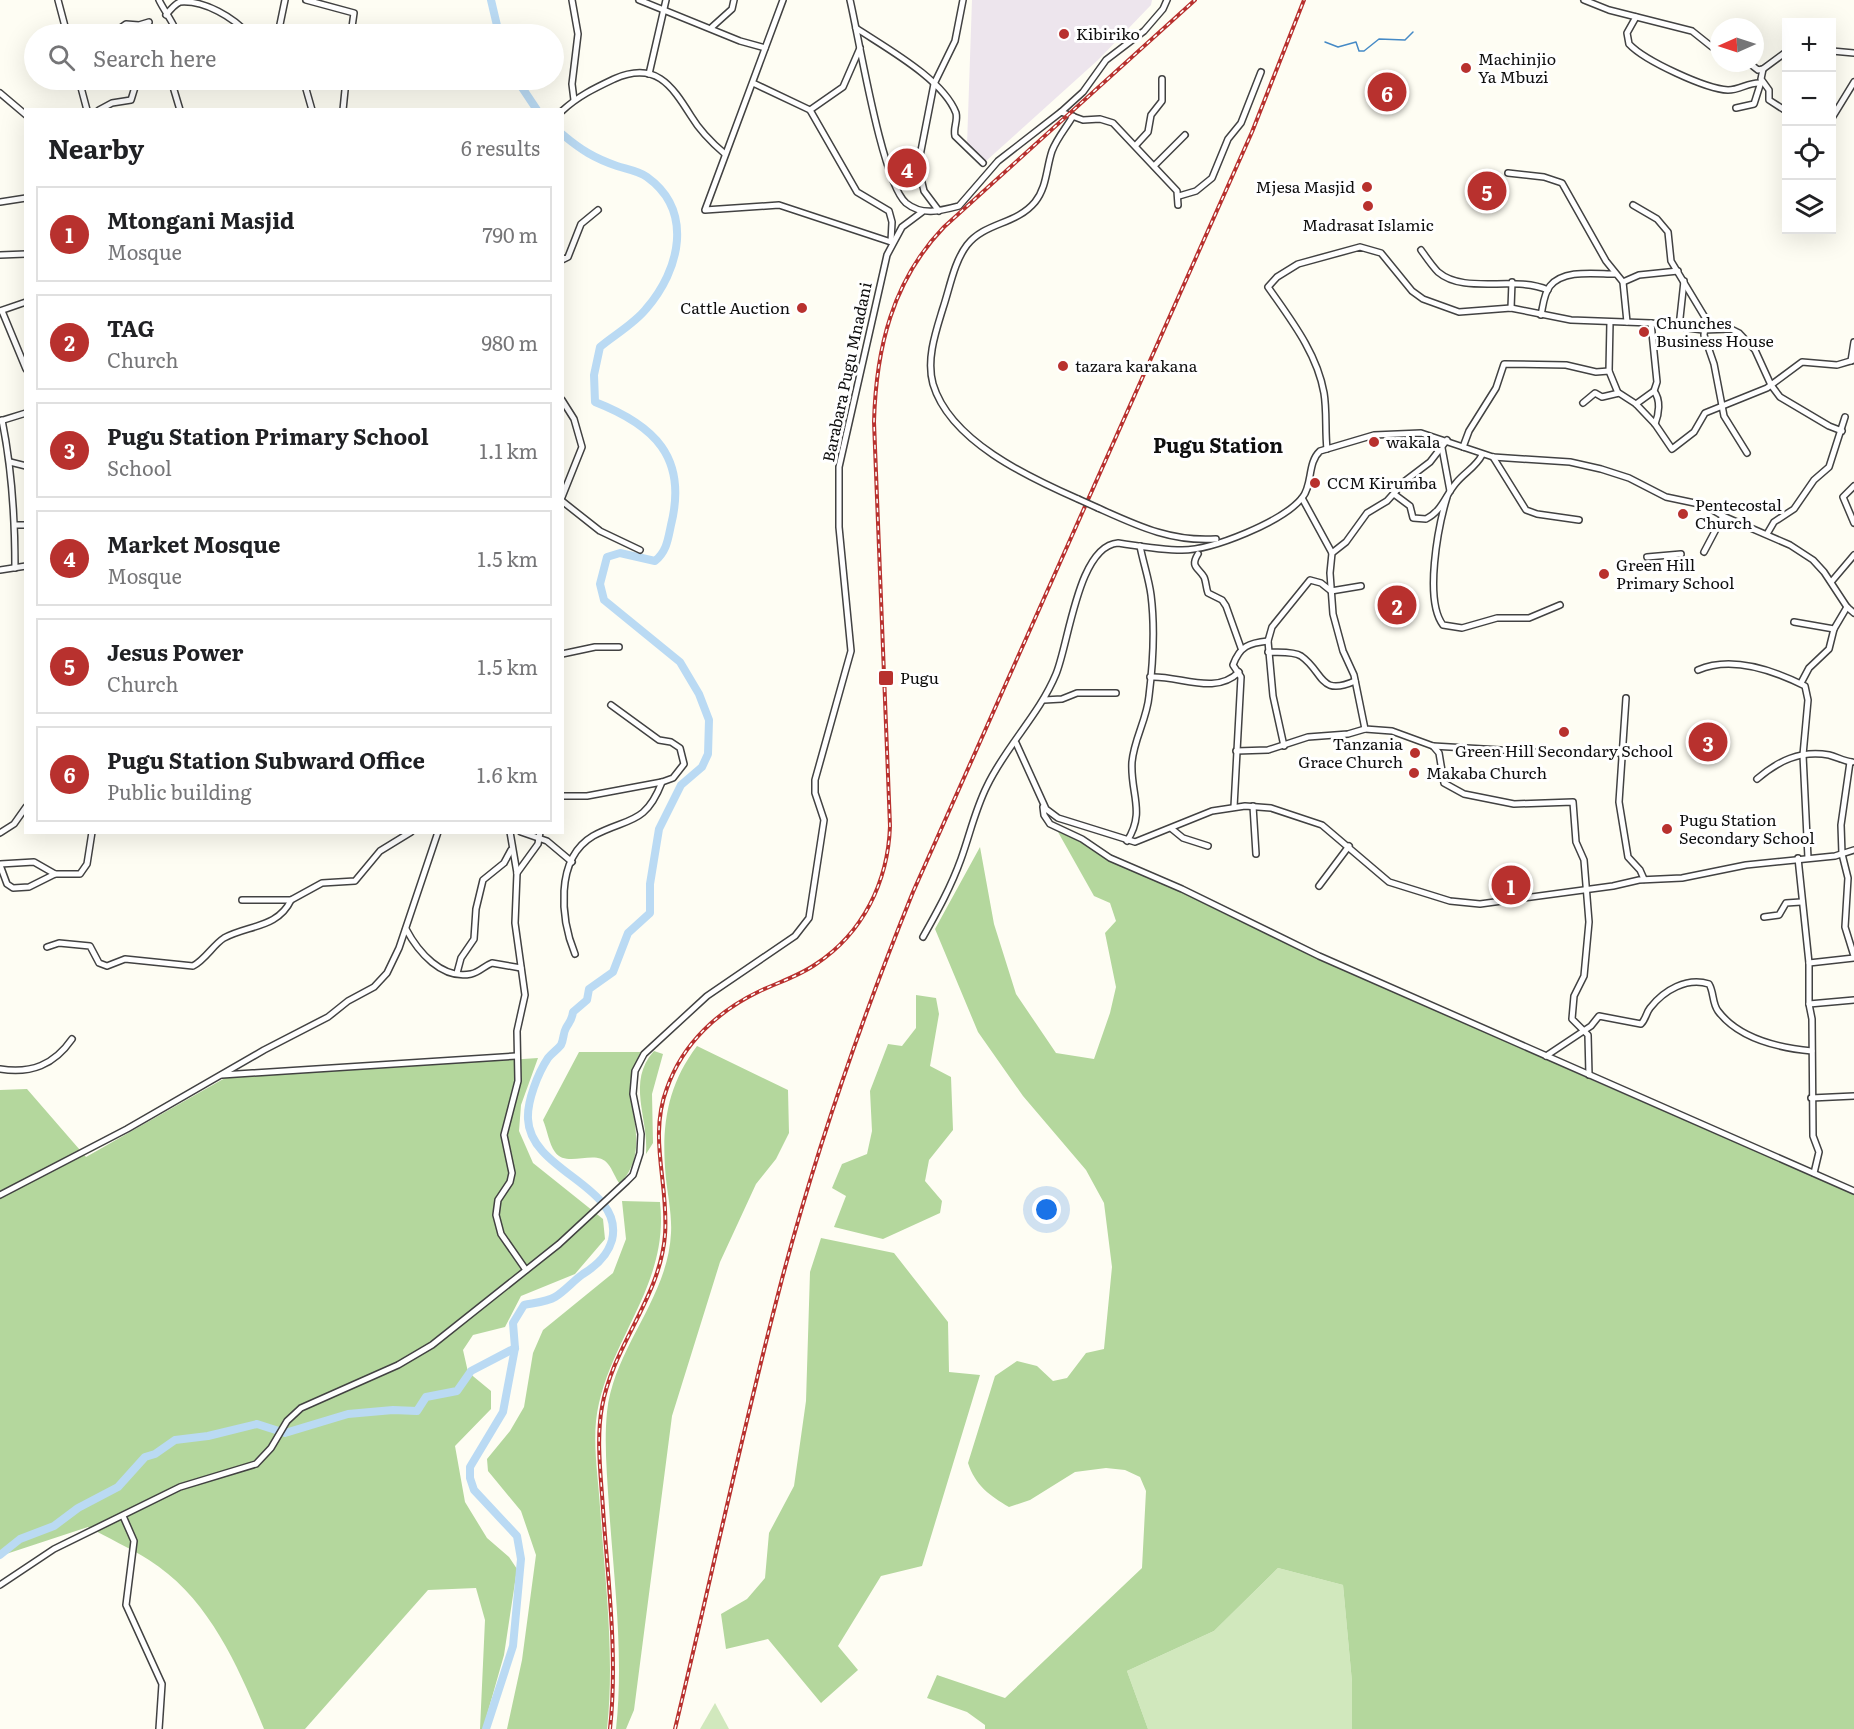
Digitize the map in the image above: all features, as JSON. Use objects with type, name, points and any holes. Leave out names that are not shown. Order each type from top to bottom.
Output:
[{"type":"street","points":[[58,0],[64,24]]},
{"type":"street","points":[[159,0],[165,15],[173,24]]},
{"type":"street","points":[[280,24],[285,0]]},
{"type":"street","points":[[306,0],[354,13],[352,24]]},
{"type":"street","points":[[572,0],[578,34],[572,84],[574,100]]},
{"type":"street","points":[[639,0],[712,27],[740,41],[765,48]]},
{"type":"street","points":[[649,74],[666,0]]},
{"type":"street","points":[[712,27],[732,9],[734,0]]},
{"type":"street","points":[[753,83],[810,110],[857,192],[889,211],[892,222],[891,242],[779,205],[705,210],[783,0]]},
{"type":"street","points":[[850,0],[887,164],[899,193],[906,202],[922,212],[939,211],[958,206],[988,170],[1083,92],[1106,60],[1144,31],[1163,9],[1167,0]]},
{"type":"street","points":[[939,211],[924,191],[919,176],[934,84],[955,41],[963,0]]},
{"type":"street","points":[[1584,0],[1609,10],[1692,31],[1710,45]]},
{"type":"street","points":[[165,15],[177,3],[186,1],[205,4],[230,15],[239,24]]},
{"type":"street","points":[[1636,17],[1627,33],[1629,44],[1669,68],[1718,89],[1739,89],[1761,82]]},
{"type":"street","points":[[142,24],[149,22]]},
{"type":"street","points":[[856,28],[906,61],[934,84],[956,114],[955,136],[983,163]]},
{"type":"street","points":[[810,110],[843,87],[861,47]]},
{"type":"street","points":[[1836,51],[1854,53]]},
{"type":"street","points":[[1764,68],[1782,55]]},
{"type":"street","points":[[564,109],[574,100],[622,76],[638,72],[649,74],[676,90],[699,127],[725,154]]},
{"type":"street","points":[[1179,196],[1196,191],[1212,178],[1228,139],[1241,123],[1261,72]]},
{"type":"street","points":[[1736,108],[1754,104],[1763,72]]},
{"type":"street","points":[[1136,145],[1148,132],[1151,115],[1162,101],[1162,79]]},
{"type":"street","points":[[1761,82],[1769,88],[1770,101],[1782,108]]},
{"type":"street","points":[[1836,111],[1854,82]]},
{"type":"street","points":[[82,90],[86,108]]},
{"type":"street","points":[[103,108],[112,103],[131,100],[135,90]]},
{"type":"street","points":[[174,90],[179,108]]},
{"type":"street","points":[[306,90],[311,108]]},
{"type":"street","points":[[343,108],[345,90]]},
{"type":"street","points":[[0,93],[24,113]]},
{"type":"street","points":[[1060,112],[1083,120],[1100,119],[1113,123],[1136,145],[1179,196],[1178,205]]},
{"type":"street","points":[[1074,116],[1058,139],[1049,161],[1043,189],[1034,203],[1017,219],[979,234],[959,257],[932,348],[932,382],[939,398],[953,419],[996,458],[1026,476],[1139,527],[1173,538],[1233,537]]},
{"type":"street","points":[[1154,166],[1185,135]]},
{"type":"street","points":[[1508,173],[1544,177],[1562,183],[1615,274],[1623,282],[1627,322]]},
{"type":"street","points":[[0,202],[24,198]]},
{"type":"street","points":[[1633,205],[1666,228],[1670,256],[1706,319],[1703,330],[1714,364],[1720,405],[1729,427],[1747,453]]},
{"type":"street","points":[[564,259],[568,256],[581,224],[597,210]]},
{"type":"street","name":"Barabara Pugu Mnadani","points":[[0,1585],[54,1549],[189,1482],[256,1464],[277,1440],[293,1415],[313,1401],[398,1365],[432,1345],[526,1270],[595,1212],[633,1174],[640,1153],[641,1134],[633,1094],[639,1062],[650,1047],[675,1028],[707,996],[795,936],[807,923],[812,906],[824,820],[815,793],[815,780],[851,651],[839,526],[839,467],[879,283],[891,242],[902,226],[922,212]]},
{"type":"street","points":[[1326,449],[1322,384],[1310,351],[1268,287],[1298,264],[1360,247],[1381,253],[1412,291],[1432,303],[1465,312],[1511,308],[1541,315],[1610,322],[1652,323],[1703,330],[1724,329],[1739,333],[1759,355],[1771,385],[1780,397],[1829,426],[1842,431]]},
{"type":"street","points":[[1421,250],[1439,272],[1453,280],[1469,283],[1530,283],[1548,290]]},
{"type":"street","points":[[0,255],[24,258]]},
{"type":"street","points":[[1623,282],[1639,275],[1678,271]]},
{"type":"street","points":[[1541,315],[1548,290],[1565,276],[1615,274]]},
{"type":"street","points":[[1679,327],[1684,281]]},
{"type":"street","points":[[1511,308],[1512,282]]},
{"type":"street","points":[[24,303],[1,311],[24,364]]},
{"type":"street","points":[[1610,322],[1609,371],[1618,393],[1636,404],[1655,424],[1672,449],[1694,432],[1705,413],[1771,385],[1802,362],[1837,365],[1852,361],[1854,342]]},
{"type":"street","points":[[1636,404],[1654,391],[1658,374],[1652,323]]},
{"type":"street","points":[[1463,447],[1469,431],[1481,416],[1496,388],[1504,364],[1566,365],[1596,372],[1609,371]]},
{"type":"street","points":[[1654,391],[1658,397],[1659,410],[1655,424]]},
{"type":"street","points":[[1583,403],[1595,393],[1602,397],[1618,393]]},
{"type":"street","points":[[564,402],[574,418],[582,447],[564,494]]},
{"type":"street","points":[[15,568],[15,525],[11,500],[10,462],[1,420],[24,414]]},
{"type":"street","points":[[1767,534],[1774,522],[1794,508],[1814,480],[1829,467],[1845,417]]},
{"type":"street","points":[[923,937],[945,898],[987,784],[1044,700],[1057,673],[1078,592],[1086,574],[1108,545],[1118,543],[1186,550],[1263,527],[1302,498],[1307,490],[1314,458],[1320,451],[1374,435],[1421,433],[1493,457],[1570,462],[1629,478],[1666,497],[1697,502],[1723,516],[1767,534],[1813,560],[1832,581],[1847,607],[1854,613]]},
{"type":"street","points":[[1332,553],[1346,542],[1360,519],[1388,501],[1442,448],[1447,440]]},
{"type":"street","points":[[1442,448],[1449,494],[1441,520],[1433,591],[1434,606],[1443,625],[1462,628],[1497,618],[1529,618],[1560,605]]},
{"type":"street","points":[[1394,494],[1410,506],[1413,518],[1420,520],[1432,516],[1465,473],[1477,464],[1482,454]]},
{"type":"street","points":[[1493,457],[1526,510],[1579,520]]},
{"type":"street","points":[[10,462],[24,466]]},
{"type":"street","points":[[1854,486],[1844,495],[1844,500],[1854,523]]},
{"type":"street","points":[[1302,498],[1332,553],[1331,591],[1341,642],[1355,681],[1365,729]]},
{"type":"street","points":[[564,501],[600,531],[640,550]]},
{"type":"street","points":[[1704,552],[1723,516]]},
{"type":"street","points":[[15,525],[24,525]]},
{"type":"street","points":[[1127,841],[1135,830],[1138,815],[1132,779],[1132,763],[1134,745],[1147,709],[1150,676],[1151,594],[1140,546]]},
{"type":"street","points":[[1198,554],[1194,562],[1195,567],[1203,576],[1208,593],[1222,600],[1226,606],[1241,648]]},
{"type":"street","points":[[1647,557],[1681,554]]},
{"type":"street","points":[[1832,581],[1853,558]]},
{"type":"street","points":[[0,570],[24,566]]},
{"type":"street","points":[[1284,746],[1268,651],[1272,627],[1307,581],[1316,581],[1331,591],[1361,586]]},
{"type":"street","points":[[1801,683],[1809,668],[1829,649],[1834,629],[1847,607]]},
{"type":"street","points":[[1794,622],[1834,629]]},
{"type":"street","points":[[1234,807],[1241,682],[1239,672],[1233,665],[1241,648],[1268,641]]},
{"type":"street","points":[[564,654],[595,646],[619,647]]},
{"type":"street","points":[[1268,651],[1301,656],[1326,684],[1339,687],[1355,681]]},
{"type":"street","points":[[1698,670],[1720,662],[1736,663],[1805,686],[1808,696],[1803,755],[1808,858]]},
{"type":"street","points":[[1150,676],[1197,684],[1229,680],[1239,672]]},
{"type":"street","points":[[1044,700],[1062,699],[1077,693],[1116,693]]},
{"type":"street","points":[[1626,698],[1619,802],[1628,857],[1640,870],[1644,879]]},
{"type":"street","points":[[564,796],[587,796],[662,782],[674,778],[682,768],[683,753],[671,742],[659,740],[611,705]]},
{"type":"street","points":[[1236,751],[1284,746],[1308,737],[1348,734],[1365,729],[1392,730],[1433,746],[1567,754],[1623,753]]},
{"type":"street","points":[[1016,743],[1043,804],[1050,813],[1058,818],[1127,841],[1139,842],[1212,811],[1253,806],[1277,809],[1322,825],[1389,882],[1450,901],[1497,904],[1644,879],[1682,878],[1798,858],[1842,854],[1854,850]]},
{"type":"street","points":[[1433,746],[1439,753],[1444,783],[1455,791],[1524,805],[1573,802],[1576,843],[1584,858],[1589,922],[1585,971],[1574,996],[1572,1014],[1573,1023],[1586,1030],[1589,1040],[1589,1076]]},
{"type":"street","points":[[1757,779],[1788,758],[1803,755],[1827,755],[1852,762],[1842,809],[1842,854],[1848,878],[1845,927],[1854,957],[1809,963]]},
{"type":"street","points":[[575,954],[564,915],[566,889],[572,862],[584,844],[593,837],[626,824],[647,810],[662,782]]},
{"type":"street","points":[[1043,804],[1044,815],[1050,824],[1082,839],[1110,858],[1182,889],[1319,956],[1854,1191]]},
{"type":"street","points":[[1253,806],[1256,854]]},
{"type":"street","points":[[0,833],[14,824],[24,810]]},
{"type":"street","points":[[1172,829],[1183,838],[1208,846]]},
{"type":"street","points":[[0,866],[34,862],[55,874],[76,875],[84,870],[92,834]]},
{"type":"street","points":[[242,900],[291,900],[322,883],[356,881],[380,850],[408,834]]},
{"type":"street","points":[[0,1196],[127,1130],[327,1017],[348,1001],[374,987],[394,962],[437,834]]},
{"type":"street","points":[[510,834],[511,850],[517,873],[515,913],[525,995],[517,1031],[518,1081],[504,1135],[512,1173],[510,1182],[498,1200],[496,1215],[501,1234],[526,1270]]},
{"type":"street","points":[[517,873],[540,835],[572,862]]},
{"type":"street","points":[[1319,886],[1349,846]]},
{"type":"street","points":[[457,973],[461,958],[474,939],[476,909],[483,880],[504,863],[511,850]]},
{"type":"street","points":[[1798,858],[1809,963],[1809,1004],[1812,1019],[1813,1140],[1819,1152],[1814,1173]]},
{"type":"street","points":[[0,866],[7,884],[13,888],[29,887],[55,874]]},
{"type":"street","points":[[0,866],[0,881]]},
{"type":"street","points":[[47,947],[59,943],[90,946],[99,963],[107,966],[125,959],[193,966],[225,938],[260,926],[283,914],[291,900]]},
{"type":"street","points":[[1764,917],[1779,915],[1786,903],[1801,902]]},
{"type":"street","points":[[406,929],[427,960],[457,973],[477,972],[492,963],[521,968]]},
{"type":"street","points":[[1546,1056],[1586,1030],[1600,1016],[1641,1024],[1650,1008],[1672,989],[1682,983],[1695,982],[1709,984],[1719,1012],[1751,1035],[1780,1047],[1812,1051]]},
{"type":"street","points":[[1809,1004],[1854,1000]]},
{"type":"street","points":[[0,1069],[26,1070],[51,1062],[72,1039]]},
{"type":"street","points":[[220,1076],[516,1056]]},
{"type":"street","points":[[1811,1098],[1854,1096]]},
{"type":"street","points":[[123,1516],[134,1541],[126,1605],[162,1684],[159,1729]]},
{"type":"shaded area","points":[[972,0],[1152,0],[1151,5],[1098,60],[986,161],[967,145]]},
{"type":"green space","points":[[1058,832],[1081,841],[1109,860],[1181,891],[1223,913],[1594,1081],[1854,1193],[1854,1729],[1352,1729],[1352,1682],[1343,1585],[1278,1568],[1214,1631],[1127,1671],[1148,1729],[985,1729],[985,1725],[967,1712],[927,1698],[937,1675],[1005,1698],[1142,1568],[1146,1491],[1140,1477],[1125,1470],[1106,1468],[1075,1472],[1030,1500],[1009,1507],[984,1489],[975,1478],[968,1463],[995,1376],[1017,1361],[1037,1366],[1053,1381],[1067,1378],[1086,1353],[1104,1349],[1112,1267],[1104,1203],[1086,1170],[1023,1096],[978,1032],[935,929],[980,847],[994,924],[1016,994],[1056,1053],[1094,1059],[1110,1013],[1116,987],[1105,933],[1116,921],[1110,903],[1094,896]]},
{"type":"green space","points":[[916,995],[936,998],[939,1014],[930,1066],[951,1077],[953,1130],[929,1160],[925,1181],[942,1201],[940,1213],[883,1239],[834,1227],[846,1196],[832,1188],[842,1164],[867,1154],[872,1131],[870,1091],[888,1044],[902,1046],[916,1028]]},
{"type":"green space","points":[[697,1046],[788,1090],[789,1133],[776,1159],[756,1184],[720,1262],[672,1416],[634,1710],[626,1729],[616,1729],[619,1646],[607,1471],[607,1412],[620,1366],[661,1280],[668,1257],[671,1226],[666,1179],[665,1126],[678,1077]]},
{"type":"green space","points":[[654,1051],[663,1054],[652,1094],[653,1143],[646,1154],[640,1088],[641,1075]]},
{"type":"green space","points":[[579,1052],[642,1052],[634,1069],[631,1086],[636,1152],[631,1168],[620,1184],[610,1166],[603,1160],[560,1157],[553,1149],[543,1120]]},
{"type":"green space","points":[[538,1058],[521,1105],[519,1131],[533,1163],[603,1219],[605,1239],[575,1274],[521,1296],[505,1327],[473,1335],[463,1350],[468,1372],[491,1391],[491,1409],[455,1446],[465,1502],[487,1538],[509,1557],[517,1569],[504,1655],[483,1729],[480,1729],[485,1620],[476,1588],[428,1590],[305,1729],[264,1729],[244,1681],[205,1614],[189,1594],[149,1560],[88,1527],[0,1556],[0,1090],[27,1089],[86,1157],[225,1078]]},
{"type":"green space","points":[[622,1201],[660,1202],[661,1230],[657,1257],[649,1281],[607,1377],[597,1416],[596,1455],[610,1646],[607,1729],[507,1729],[522,1660],[536,1555],[521,1511],[488,1471],[487,1459],[510,1431],[524,1407],[533,1353],[543,1330],[613,1273],[626,1239]]},
{"type":"green space","points":[[821,1238],[894,1253],[948,1322],[949,1372],[980,1375],[922,1566],[881,1576],[838,1646],[858,1670],[821,1703],[768,1639],[726,1649],[721,1614],[747,1599],[765,1578],[769,1533],[794,1486],[806,1401],[810,1272]]},
{"type":"green space","points":[[1278,1568],[1343,1585],[1352,1682],[1352,1729],[1148,1729],[1127,1671],[1214,1631]]},
{"type":"green space","points":[[715,1703],[729,1729],[700,1729]]},
{"type":"waterway","points":[[491,0],[497,24]]},
{"type":"waterway","points":[[1325,42],[1338,47],[1356,42],[1359,51],[1364,51],[1379,39],[1405,40],[1413,32]]},
{"type":"waterway","points":[[524,90],[536,108]]},
{"type":"waterway","points":[[486,1729],[513,1646],[521,1559],[517,1536],[474,1490],[470,1478],[470,1467],[503,1412],[515,1348],[513,1323],[524,1305],[552,1299],[559,1295],[601,1260],[612,1240],[612,1221],[605,1206],[592,1192],[544,1153],[533,1137],[528,1119],[529,1104],[541,1071],[548,1058],[561,1045],[573,1012],[587,1000],[589,989],[613,972],[628,933],[650,913],[650,884],[659,829],[681,785],[702,767],[708,754],[709,720],[699,694],[680,662],[604,600],[600,584],[607,557],[620,553],[655,561],[665,549],[669,535],[675,501],[675,480],[670,462],[649,433],[634,421],[595,402],[594,375],[600,347],[641,314],[658,294],[674,259],[677,241],[676,223],[671,206],[662,191],[647,177],[594,157],[564,136]]},
{"type":"waterway","points":[[0,1555],[20,1539],[54,1526],[78,1508],[118,1487],[145,1457],[155,1454],[175,1440],[208,1436],[257,1424],[285,1433],[348,1414],[393,1410],[417,1411],[426,1397],[457,1391],[471,1371],[515,1348]]},
{"type":"railway","points":[[610,1729],[613,1647],[600,1458],[600,1420],[608,1384],[655,1280],[661,1258],[665,1235],[665,1216],[659,1125],[667,1088],[682,1057],[692,1043],[716,1019],[745,999],[809,968],[833,951],[847,937],[870,904],[878,886],[888,847],[890,826],[874,422],[878,368],[890,317],[911,270],[944,227],[1195,0]]},
{"type":"railway","points":[[675,1729],[740,1447],[782,1279],[825,1132],[858,1035],[913,892],[1252,132],[1304,0]]},
{"type":"place","name":"Kibiriko","points":[[1064,34]]},
{"type":"place","name":"Machinjio Ya Mbuzi","points":[[1466,68]]},
{"type":"place","name":"Pugu Station Subward Office","points":[[1387,92]]},
{"type":"place","name":"Market Mosque","points":[[907,168]]},
{"type":"place","name":"Mjesa Masjid","points":[[1367,187]]},
{"type":"place","name":"Jesus Power","points":[[1487,191]]},
{"type":"place","name":"Madrasat Islamic","points":[[1368,206]]},
{"type":"place","name":"Cattle Auction","points":[[802,308]]},
{"type":"place","name":"Chunches Business House","points":[[1644,332]]},
{"type":"place","name":"tazara karakana","points":[[1063,366]]},
{"type":"place","name":"wakala","points":[[1374,442]]},
{"type":"place","name":"CCM Kirumba","points":[[1315,483]]},
{"type":"place","name":"Pentecostal Church","points":[[1683,514]]},
{"type":"place","name":"Green Hill Primary School","points":[[1604,574]]},
{"type":"place","name":"TAG","points":[[1397,605]]},
{"type":"place","name":"Pugu","points":[[886,678]]},
{"type":"place","name":"Green Hill Secondary School","points":[[1564,732]]},
{"type":"place","name":"Pugu Station Primary School","points":[[1708,742]]},
{"type":"place","name":"Tanzania Grace Church","points":[[1415,753]]},
{"type":"place","name":"Makaba Church","points":[[1414,773]]},
{"type":"place","name":"Pugu Station Secondary School","points":[[1667,829]]},
{"type":"place","name":"Mtongani Masjid","points":[[1511,885]]},
{"type":"district","name":"Pugu Station","points":[[1218,446]]}]
